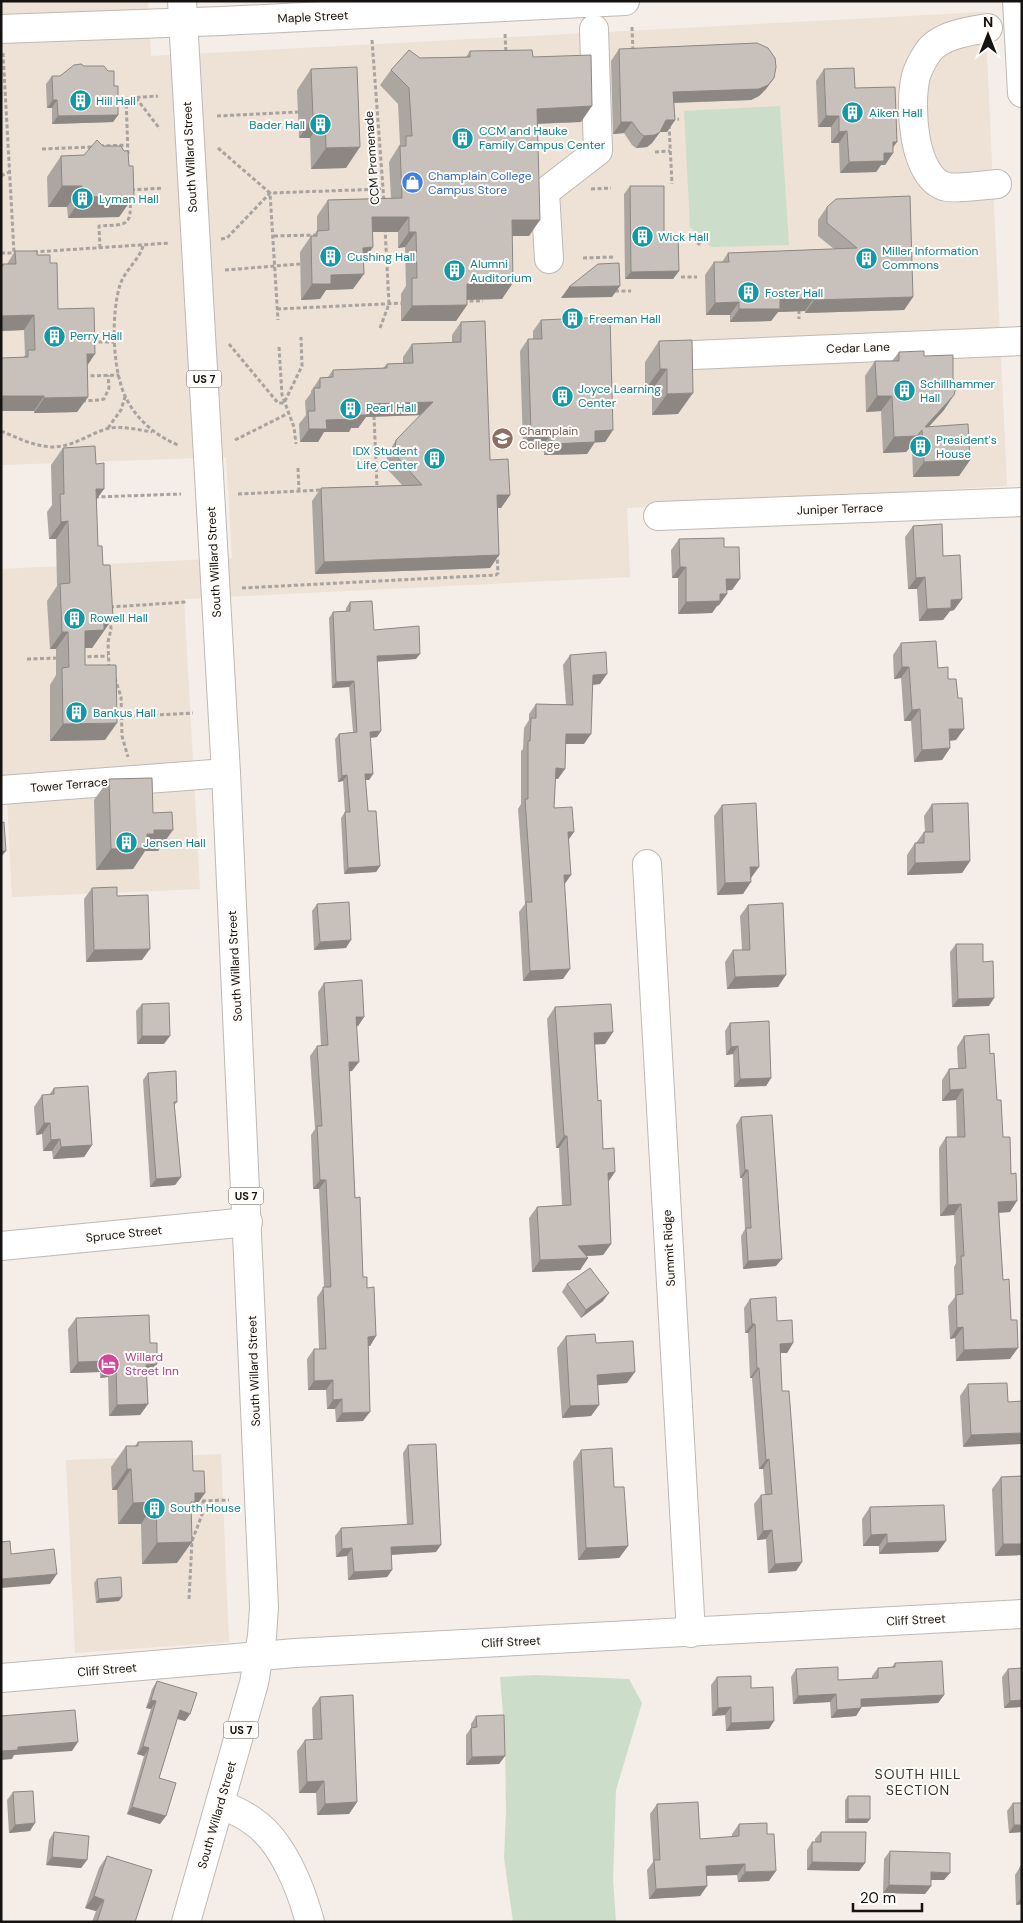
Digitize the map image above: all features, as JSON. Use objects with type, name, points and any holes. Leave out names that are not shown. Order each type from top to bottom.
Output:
[{"type":"street","name":"Maple Street","points":[[2,39],[182,12],[623,1]]},
{"type":"street","points":[[1017,1],[1022,93]]},
{"type":"street","name":"South Willard Street","points":[[182,12],[226,772],[248,1222],[264,1607],[260,1656],[186,1922]]},
{"type":"street","points":[[988,28],[962,32],[942,41],[929,51],[917,75],[913,105],[915,140],[922,162],[930,177],[946,187],[997,184]]},
{"type":"street","points":[[549,259],[546,192],[598,151],[594,30]]},
{"type":"street","name":"Cedar Lane","points":[[694,355],[1022,341]]},
{"type":"street","name":"Juniper Terrace","points":[[658,516],[1022,502]]},
{"type":"street","name":"Tower Terrace","points":[[1,790],[226,772]]},
{"type":"street","name":"Summit Ridge","points":[[647,864],[691,1633]]},
{"type":"street","name":"Spruce Street","points":[[1,1246],[248,1222]]},
{"type":"street","name":"Cliff Street","points":[[1,1678],[260,1656],[1022,1614]]},
{"type":"street","points":[[220,1804],[256,1822],[267,1833],[280,1851],[295,1879],[310,1922]]},
{"type":"path","points":[[632,27],[633,60]]},
{"type":"path","points":[[505,34],[506,58]]},
{"type":"path","points":[[2,39],[14,253]]},
{"type":"path","name":"CCM Promenade","points":[[372,40],[384,208]]},
{"type":"path","points":[[117,99],[158,96]]},
{"type":"path","points":[[135,97],[160,129]]},
{"type":"path","points":[[126,98],[129,163]]},
{"type":"path","points":[[216,116],[298,112]]},
{"type":"path","points":[[672,184],[669,121],[679,120]]},
{"type":"path","points":[[42,150],[128,145]]},
{"type":"path","points":[[218,148],[270,193],[383,188]]},
{"type":"path","points":[[655,152],[670,151]]},
{"type":"path","points":[[1,176],[9,172]]},
{"type":"path","points":[[100,248],[98,226],[124,224],[129,220],[131,214],[130,181]]},
{"type":"path","points":[[124,190],[163,188]]},
{"type":"path","points":[[270,193],[278,320]]},
{"type":"path","points":[[224,239],[270,193]]},
{"type":"path","points":[[380,328],[389,304],[385,227]]},
{"type":"path","points":[[274,236],[317,235]]},
{"type":"path","points":[[693,238],[700,245]]},
{"type":"path","points":[[33,252],[174,243]]},
{"type":"path","points":[[143,246],[121,283],[115,315],[114,342],[119,375],[126,397],[153,432]]},
{"type":"path","points":[[1,253],[24,252]]},
{"type":"path","points":[[583,258],[614,256]]},
{"type":"path","points":[[225,270],[300,264]]},
{"type":"path","points":[[681,277],[697,277]]},
{"type":"path","points":[[615,291],[631,291]]},
{"type":"path","points":[[456,301],[483,301]]},
{"type":"path","points":[[277,308],[410,303]]},
{"type":"path","points":[[799,310],[799,319]]},
{"type":"path","points":[[284,403],[302,366],[300,337]]},
{"type":"path","points":[[84,342],[114,342]]},
{"type":"path","points":[[229,344],[278,403],[284,403]]},
{"type":"path","points":[[279,347],[282,396],[294,427],[296,444]]},
{"type":"path","points":[[77,401],[104,398],[109,388],[108,375]]},
{"type":"path","points":[[76,376],[119,375]]},
{"type":"path","points":[[107,429],[116,418],[126,397]]},
{"type":"path","points":[[235,440],[289,413]]},
{"type":"path","points":[[374,416],[377,487],[384,486]]},
{"type":"path","points":[[1,431],[25,441],[53,447],[70,445],[107,429],[135,429],[153,432],[178,445]]},
{"type":"path","points":[[298,468],[299,491]]},
{"type":"path","points":[[238,494],[328,490]]},
{"type":"path","points":[[92,497],[182,494]]},
{"type":"path","points":[[242,588],[496,575],[498,573],[497,545]]},
{"type":"path","points":[[128,760],[128,753],[122,736],[121,697],[109,667],[108,642],[111,629],[109,607],[187,602]]},
{"type":"path","points":[[72,657],[108,656]]},
{"type":"path","points":[[27,659],[63,658]]},
{"type":"path","points":[[121,717],[193,713]]},
{"type":"path","points":[[197,1501],[229,1500]]},
{"type":"path","points":[[189,1599],[192,1541],[203,1512],[204,1501]]},
{"type":"shaded area","name":"Champlain College","points":[[1,1],[148,1],[151,56],[985,12],[1007,486],[627,508],[630,577],[184,599],[200,889],[12,897],[7,799],[1,779],[1,569],[232,558],[226,457],[1,465]]},
{"type":"shaded area","points":[[221,1454],[229,1642],[75,1653],[66,1460]]},
{"type":"green space","points":[[780,106],[789,245],[711,247],[690,227],[684,111]]},
{"type":"green space","points":[[535,1675],[629,1679],[642,1703],[616,1790],[613,1880],[616,1922],[513,1922],[504,1858],[506,1813],[505,1738],[500,1677]]},
{"type":"building","points":[[757,43],[768,48],[775,58],[774,78],[768,85],[759,89],[673,92],[675,120],[666,120],[660,132],[655,135],[644,136],[632,122],[621,122],[619,49]]},
{"type":"building","points":[[409,50],[420,58],[470,57],[470,51],[532,50],[533,57],[591,55],[592,106],[537,109],[540,220],[512,220],[513,283],[467,284],[467,305],[412,306],[412,278],[417,278],[416,232],[409,232],[409,217],[372,217],[373,247],[363,248],[364,274],[331,275],[331,284],[312,284],[311,236],[317,236],[317,231],[329,230],[328,200],[402,198],[400,146],[406,146],[406,136],[412,136],[409,88],[391,70]]},
{"type":"building","name":"Hill Hall","points":[[81,64],[84,66],[104,66],[108,71],[114,71],[114,86],[118,86],[118,115],[58,116],[57,100],[53,100],[52,76],[60,76],[74,65]]},
{"type":"building","points":[[357,67],[360,147],[326,148],[325,117],[313,117],[311,69]]},
{"type":"building","name":"Aiken Hall","points":[[854,68],[855,88],[895,87],[897,142],[893,142],[893,153],[884,153],[884,161],[849,162],[847,131],[839,132],[839,116],[826,116],[824,69]]},
{"type":"building","points":[[97,140],[103,146],[121,146],[124,151],[128,151],[129,166],[133,166],[134,196],[82,197],[82,186],[62,186],[61,156],[84,155]]},
{"type":"building","name":"Wick Hall","points":[[630,186],[664,186],[664,235],[678,235],[679,271],[631,272]]},
{"type":"building","points":[[910,196],[913,297],[814,300],[780,299],[780,309],[739,309],[739,302],[715,303],[714,262],[729,262],[728,253],[857,248],[827,223],[827,207],[836,199]]},
{"type":"building","name":"Perry Hall","points":[[15,251],[37,251],[37,255],[50,255],[50,263],[57,263],[58,309],[94,308],[95,354],[87,354],[88,397],[44,398],[44,396],[1,396],[1,358],[28,357],[28,350],[35,350],[34,315],[1,316],[1,266],[3,264],[16,264]]},
{"type":"building","points":[[619,263],[620,286],[569,287],[598,264]]},
{"type":"building","name":"Joyce Learning Center","points":[[610,317],[613,430],[595,431],[595,442],[552,444],[552,433],[531,433],[528,339],[542,339],[541,320]]},
{"type":"building","name":"IDX Student Life Center","points":[[485,321],[490,460],[508,459],[510,495],[497,495],[499,555],[324,562],[321,488],[422,485],[398,458],[395,449],[396,440],[433,402],[367,404],[367,415],[358,415],[358,419],[326,420],[327,429],[309,429],[308,411],[315,411],[314,388],[320,388],[320,378],[333,377],[333,370],[387,368],[387,364],[413,363],[412,344],[461,342],[461,322]]},
{"type":"building","points":[[692,340],[693,393],[667,394],[667,369],[660,369],[659,341]]},
{"type":"building","points":[[924,351],[924,356],[953,355],[953,381],[956,387],[954,395],[925,427],[968,424],[970,460],[924,462],[922,430],[917,436],[894,437],[892,396],[877,396],[875,361],[899,361],[899,352]]},
{"type":"building","points":[[95,446],[96,464],[104,463],[104,489],[96,489],[98,546],[102,546],[103,565],[110,565],[113,618],[104,618],[104,630],[85,631],[85,665],[116,665],[117,723],[63,724],[62,668],[69,667],[68,632],[62,632],[60,584],[70,583],[68,521],[61,522],[60,494],[64,494],[63,448]]},
{"type":"building","points":[[942,524],[943,556],[960,555],[962,599],[951,600],[951,608],[927,609],[925,577],[916,578],[913,526]]},
{"type":"building","points":[[724,538],[724,547],[739,547],[740,579],[726,579],[727,594],[720,594],[720,601],[686,602],[686,567],[680,567],[679,539]]},
{"type":"building","points":[[372,601],[374,630],[419,626],[420,654],[377,656],[381,731],[370,732],[373,774],[365,774],[368,811],[376,811],[380,866],[348,868],[345,812],[350,812],[347,775],[342,776],[339,734],[357,732],[354,681],[336,682],[333,612],[350,611],[350,602]]},
{"type":"building","points":[[936,641],[938,668],[948,667],[948,679],[956,679],[958,698],[962,698],[964,729],[949,729],[950,748],[922,750],[920,709],[912,710],[909,667],[902,667],[901,643]]},
{"type":"building","points":[[606,652],[607,674],[593,675],[591,734],[566,734],[565,769],[556,768],[554,808],[572,807],[574,832],[568,832],[571,875],[564,875],[570,969],[530,971],[526,902],[532,902],[525,799],[528,799],[528,741],[530,741],[531,718],[536,718],[536,704],[573,705],[570,655]]},
{"type":"building","points":[[152,778],[153,813],[172,812],[173,830],[154,830],[154,834],[147,834],[147,848],[111,849],[109,779]]},
{"type":"building","points":[[756,803],[759,867],[750,867],[751,882],[725,883],[722,805]]},
{"type":"building","points":[[968,803],[970,861],[915,863],[915,843],[924,843],[924,832],[933,832],[932,804]]},
{"type":"building","points":[[4,822],[6,851],[1,851],[1,823]]},
{"type":"building","points":[[117,887],[117,896],[148,895],[150,949],[94,950],[92,888]]},
{"type":"building","points":[[349,902],[351,940],[320,942],[317,904]]},
{"type":"building","points":[[783,903],[786,975],[735,977],[733,950],[750,950],[748,905]]},
{"type":"building","points":[[956,944],[983,944],[983,962],[993,961],[994,998],[958,999]]},
{"type":"building","points":[[362,980],[364,1017],[356,1017],[359,1062],[349,1062],[355,1198],[360,1197],[363,1277],[367,1277],[367,1288],[374,1287],[376,1336],[368,1337],[370,1412],[342,1413],[342,1399],[333,1400],[333,1380],[314,1381],[314,1349],[326,1349],[323,1287],[331,1287],[326,1180],[320,1180],[317,1126],[322,1126],[317,1046],[328,1045],[324,983]]},
{"type":"building","points":[[169,1003],[170,1036],[142,1036],[142,1004]]},
{"type":"building","points":[[611,1004],[613,1032],[594,1033],[598,1101],[601,1100],[603,1149],[614,1148],[615,1172],[608,1173],[611,1244],[578,1246],[588,1258],[540,1260],[537,1207],[571,1205],[567,1136],[564,1136],[555,1007]]},
{"type":"building","points":[[769,1021],[771,1078],[740,1079],[738,1046],[731,1047],[730,1023]]},
{"type":"building","points":[[989,1034],[990,1054],[994,1053],[997,1100],[1001,1100],[1003,1137],[1010,1137],[1011,1174],[1016,1173],[1017,1201],[998,1202],[1003,1280],[1009,1279],[1011,1320],[1017,1320],[1018,1348],[964,1350],[963,1327],[957,1328],[956,1295],[963,1294],[961,1256],[964,1256],[961,1204],[948,1205],[946,1137],[965,1137],[963,1089],[950,1090],[949,1069],[966,1068],[964,1036]]},
{"type":"building","points":[[176,1071],[177,1102],[174,1102],[181,1177],[156,1179],[148,1073]]},
{"type":"building","points":[[88,1086],[92,1145],[61,1147],[60,1139],[51,1140],[50,1123],[44,1123],[42,1095],[54,1094],[54,1088]]},
{"type":"building","points":[[772,1115],[782,1259],[748,1261],[746,1228],[751,1228],[748,1170],[745,1170],[741,1117]]},
{"type":"building","points":[[590,1268],[609,1293],[586,1310],[567,1284]]},
{"type":"building","points":[[776,1297],[777,1321],[792,1320],[793,1343],[780,1344],[782,1391],[789,1391],[802,1562],[775,1564],[772,1530],[763,1531],[761,1495],[772,1494],[769,1459],[766,1460],[759,1368],[757,1368],[755,1324],[752,1324],[750,1299]]},
{"type":"building","name":"Willard Street Inn","points":[[149,1315],[150,1343],[157,1343],[157,1364],[146,1365],[148,1404],[117,1405],[116,1366],[108,1366],[108,1361],[78,1362],[76,1318]]},
{"type":"building","points":[[595,1334],[596,1343],[633,1341],[635,1372],[597,1375],[599,1405],[570,1406],[566,1336]]},
{"type":"building","points":[[1007,1383],[1008,1402],[1022,1401],[1022,1433],[971,1435],[968,1384]]},
{"type":"building","points":[[192,1441],[193,1471],[204,1471],[205,1493],[195,1493],[195,1502],[191,1502],[192,1542],[157,1543],[156,1502],[133,1503],[131,1469],[127,1469],[126,1446],[138,1446],[138,1442]]},
{"type":"building","points":[[436,1444],[441,1545],[391,1547],[392,1570],[354,1572],[352,1548],[342,1549],[341,1528],[413,1524],[408,1445]]},
{"type":"building","points":[[612,1448],[614,1487],[624,1487],[628,1546],[586,1548],[581,1450]]},
{"type":"building","points":[[1022,1476],[1022,1544],[1003,1544],[1001,1477]]},
{"type":"building","points":[[944,1505],[946,1541],[887,1543],[887,1534],[871,1535],[870,1507]]},
{"type":"building","points":[[10,1541],[11,1554],[54,1549],[57,1574],[1,1579],[1,1542]]},
{"type":"building","points":[[121,1577],[122,1597],[99,1599],[97,1579]]},
{"type":"building","points":[[942,1661],[944,1695],[861,1699],[861,1708],[837,1710],[836,1694],[798,1696],[796,1669],[838,1667],[838,1680],[878,1678],[878,1668],[895,1667],[895,1663]]},
{"type":"building","points":[[1022,1668],[1022,1700],[1010,1701],[1008,1669]]},
{"type":"building","points":[[751,1676],[751,1688],[773,1687],[774,1721],[731,1723],[731,1707],[718,1708],[717,1677]]},
{"type":"building","points":[[157,1681],[197,1693],[190,1714],[180,1710],[159,1778],[176,1783],[166,1816],[132,1807],[149,1748],[143,1746],[156,1701],[151,1700]]},
{"type":"building","points":[[353,1695],[357,1802],[325,1804],[324,1781],[307,1782],[305,1740],[322,1739],[320,1697]]},
{"type":"building","points":[[75,1710],[78,1742],[18,1747],[18,1750],[1,1751],[1,1716]]},
{"type":"building","points":[[504,1715],[505,1756],[472,1757],[471,1728],[477,1727],[476,1716]]},
{"type":"building","points":[[33,1791],[35,1823],[15,1825],[13,1792]]},
{"type":"building","points":[[848,1796],[870,1796],[870,1819],[848,1819]]},
{"type":"building","points":[[698,1802],[700,1839],[739,1836],[739,1824],[767,1823],[767,1834],[774,1834],[776,1871],[745,1872],[745,1864],[706,1866],[707,1886],[656,1889],[654,1860],[660,1860],[657,1804]]},
{"type":"building","points":[[1013,1803],[1022,1803],[1022,1825],[1014,1825]]},
{"type":"building","points":[[54,1832],[89,1836],[87,1860],[52,1857]]},
{"type":"building","points":[[821,1832],[866,1832],[865,1863],[812,1862],[812,1842],[821,1842]]},
{"type":"building","points":[[890,1851],[950,1853],[950,1873],[931,1872],[931,1886],[889,1885]]},
{"type":"building","points":[[107,1856],[152,1870],[135,1922],[97,1922],[104,1900],[94,1896]]},
{"type":"building","points":[[1020,1867],[1022,1867],[1022,1895]]},
{"type":"place","name":"Hill Hall","points":[[80,101]]},
{"type":"place","name":"Aiken Hall","points":[[853,113]]},
{"type":"place","name":"Bader Hall","points":[[321,125]]},
{"type":"place","name":"CCM and Hauke Family Campus Center","points":[[463,138]]},
{"type":"place","name":"Champlain College Campus Store","points":[[412,183]]},
{"type":"place","name":"Lyman Hall","points":[[83,199]]},
{"type":"place","name":"Wick Hall","points":[[642,237]]},
{"type":"place","name":"Cushing Hall","points":[[331,257]]},
{"type":"place","name":"Miller Information Commons","points":[[866,258]]},
{"type":"place","name":"Alumni Auditorium","points":[[454,271]]},
{"type":"place","name":"Foster Hall","points":[[749,293]]},
{"type":"place","name":"Freeman Hall","points":[[573,319]]},
{"type":"place","name":"Perry Hall","points":[[54,336]]},
{"type":"place","name":"Schillhammer Hall","points":[[904,391]]},
{"type":"place","name":"Joyce Learning Center","points":[[562,396]]},
{"type":"place","name":"Pearl Hall","points":[[350,408]]},
{"type":"place","name":"Champlain College","points":[[503,438]]},
{"type":"place","name":"President's House","points":[[920,447]]},
{"type":"place","name":"IDX Student Life Center","points":[[434,458]]},
{"type":"place","name":"Rowell Hall","points":[[74,618]]},
{"type":"place","name":"Bankus Hall","points":[[77,713]]},
{"type":"place","name":"Jensen Hall","points":[[127,843]]},
{"type":"place","name":"Willard Street Inn","points":[[109,1364]]},
{"type":"place","name":"South House","points":[[154,1508]]},
{"type":"district","name":"SOUTH HILL SECTION","points":[[918,1782]]}]
